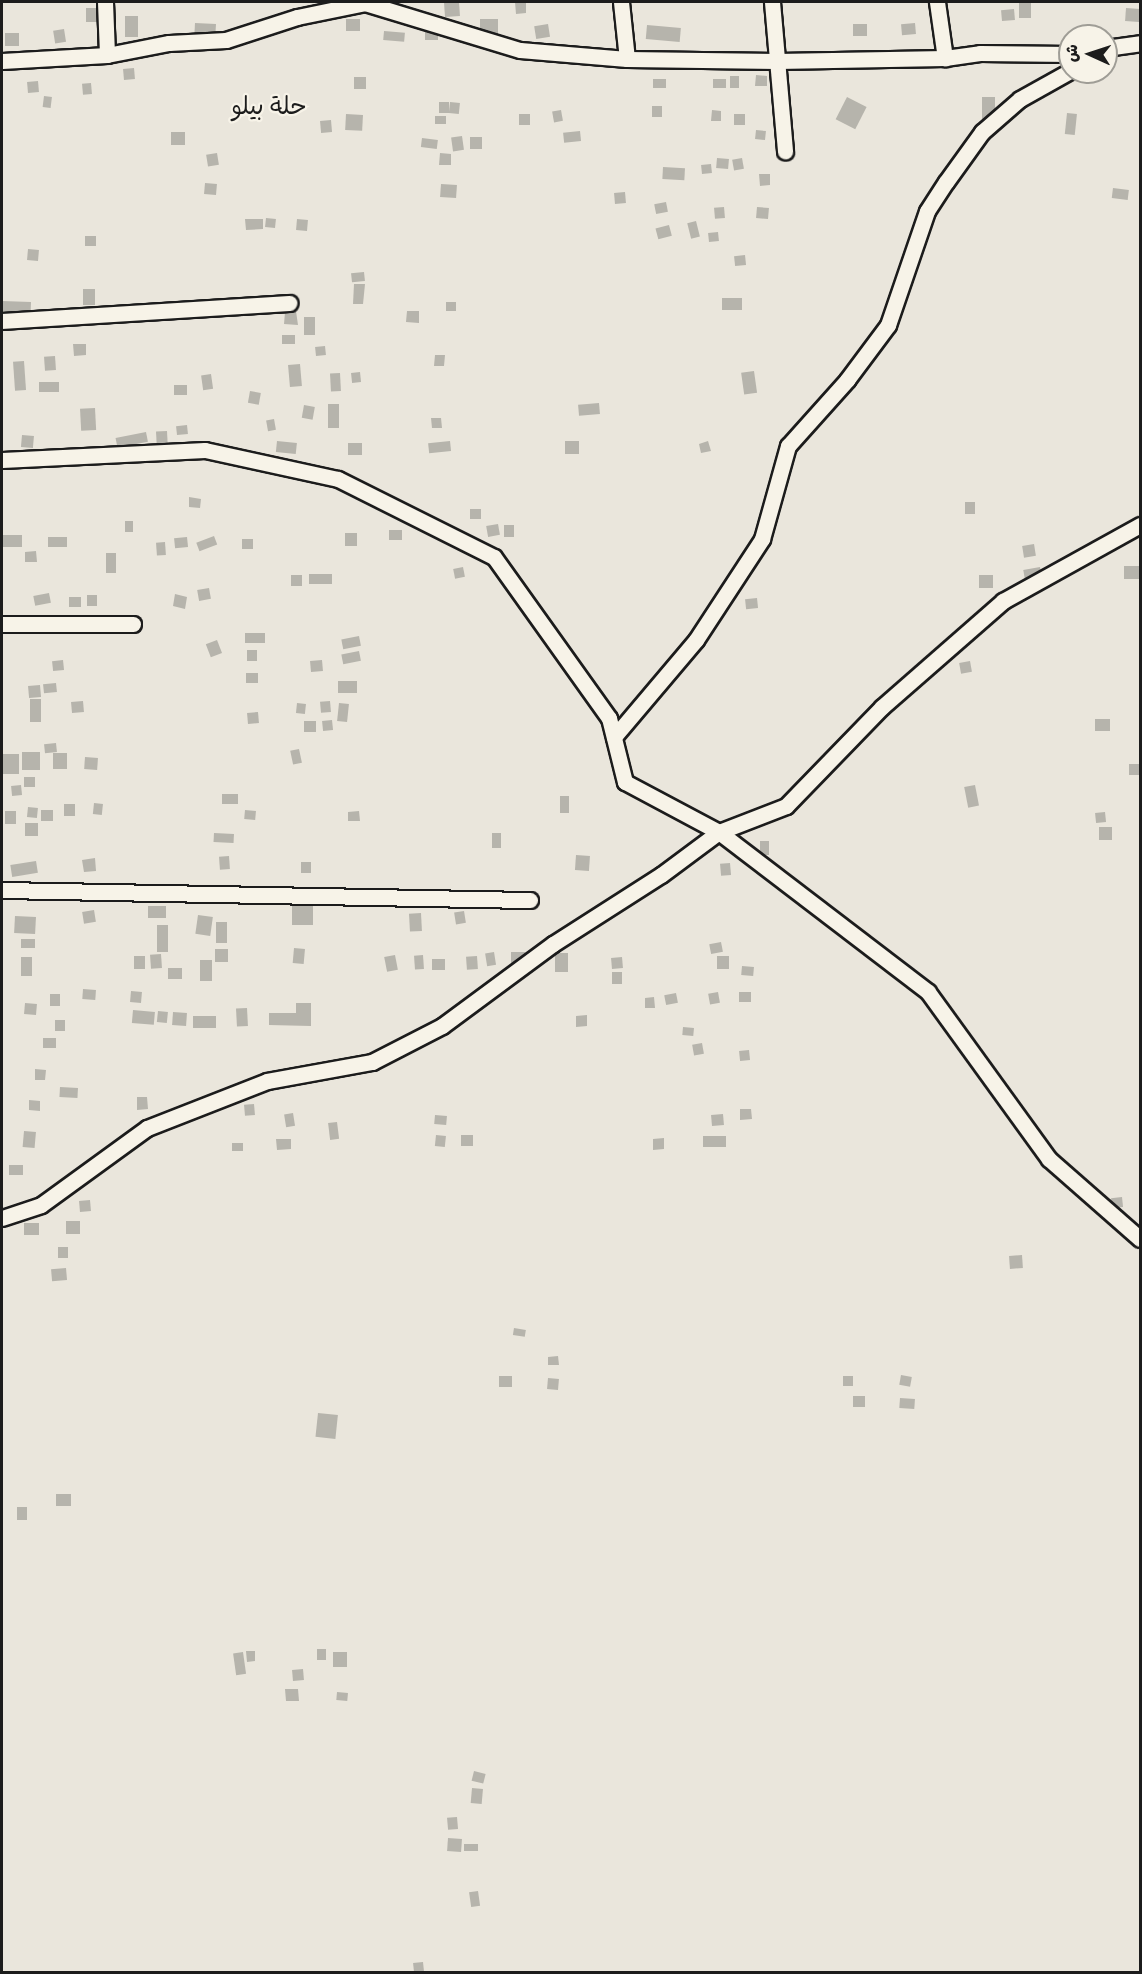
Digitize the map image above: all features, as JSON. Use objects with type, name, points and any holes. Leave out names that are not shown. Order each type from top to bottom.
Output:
[{"type":"street","points":[[105,2],[107,55]]},
{"type":"street","points":[[621,2],[627,59]]},
{"type":"street","points":[[772,2],[785,151]]},
{"type":"street","points":[[937,2],[945,58]]},
{"type":"street","points":[[2,61],[107,55],[169,43],[226,40],[297,17],[365,3],[520,50],[627,59],[777,61],[945,58],[980,53],[1058,54]]},
{"type":"street","points":[[1118,47],[1140,43]]},
{"type":"street","points":[[614,737],[696,640],[762,539],[788,446],[847,380],[888,325],[927,211],[946,182],[982,132],[1020,99],[1058,78]]},
{"type":"street","points":[[2,321],[289,303]]},
{"type":"street","points":[[2,460],[205,450],[338,479],[494,557],[609,718],[625,782],[719,832],[928,992],[1049,1159],[1140,1239]]},
{"type":"street","points":[[2,1218],[41,1205],[147,1128],[267,1081],[372,1062],[442,1026],[553,944],[661,875],[719,832],[786,806],[882,707],[1003,601],[1140,525]]},
{"type":"street","points":[[2,624],[133,624]]},
{"type":"street","points":[[2,890],[530,900]]},
{"type":"building","points":[[459,2],[460,16],[445,17],[444,3]]},
{"type":"building","points":[[515,2],[526,2],[526,13],[516,14]]},
{"type":"building","points":[[1019,2],[1031,2],[1031,18],[1019,18]]},
{"type":"building","points":[[86,8],[101,8],[101,22],[86,22]]},
{"type":"building","points":[[1126,8],[1140,9],[1139,22],[1125,21]]},
{"type":"building","points":[[1014,9],[1015,20],[1002,21],[1001,10]]},
{"type":"building","points":[[125,16],[138,16],[138,37],[125,37]]},
{"type":"building","points":[[346,19],[360,19],[360,31],[346,31]]},
{"type":"building","points":[[480,19],[498,19],[498,40],[480,40]]},
{"type":"building","points":[[195,23],[216,24],[215,35],[194,34]]},
{"type":"building","points":[[915,23],[916,34],[902,35],[901,24]]},
{"type":"building","points":[[548,24],[550,37],[536,39],[534,26]]},
{"type":"building","points":[[853,24],[867,24],[867,36],[853,36]]},
{"type":"building","points":[[647,25],[681,28],[680,42],[646,39]]},
{"type":"building","points":[[64,29],[66,42],[55,44],[53,31]]},
{"type":"building","points":[[425,30],[438,30],[438,40],[425,40]]},
{"type":"building","points":[[384,31],[405,33],[404,42],[383,40]]},
{"type":"building","points":[[5,33],[19,33],[19,46],[5,46]]},
{"type":"building","points":[[134,68],[135,79],[124,80],[123,69]]},
{"type":"building","points":[[756,75],[767,76],[767,86],[755,86]]},
{"type":"building","points":[[730,76],[739,76],[739,88],[730,88]]},
{"type":"building","points":[[354,77],[366,77],[366,89],[354,89]]},
{"type":"building","points":[[653,79],[666,79],[666,88],[653,88]]},
{"type":"building","points":[[713,79],[726,79],[726,88],[713,88]]},
{"type":"building","points":[[38,81],[39,92],[28,93],[27,82]]},
{"type":"building","points":[[91,83],[92,94],[83,95],[82,84]]},
{"type":"building","points":[[44,96],[52,97],[51,108],[43,107]]},
{"type":"building","points":[[847,97],[867,107],[855,129],[836,119]]},
{"type":"building","points":[[982,97],[995,97],[995,123],[982,123]]},
{"type":"building","points":[[439,102],[449,102],[449,113],[439,113]]},
{"type":"building","points":[[450,102],[460,103],[459,114],[449,113]]},
{"type":"building","points":[[652,106],[662,106],[662,117],[652,117]]},
{"type":"building","points":[[561,110],[563,121],[554,122],[552,112]]},
{"type":"building","points":[[712,110],[721,111],[721,121],[711,121]]},
{"type":"building","points":[[1067,113],[1077,114],[1075,135],[1065,134]]},
{"type":"building","points":[[346,114],[363,115],[362,131],[345,130]]},
{"type":"building","points":[[519,114],[530,114],[530,125],[519,125]]},
{"type":"building","points":[[734,114],[745,114],[745,125],[734,125]]},
{"type":"building","points":[[435,116],[446,116],[446,124],[435,124]]},
{"type":"building","points":[[331,120],[332,132],[321,133],[320,121]]},
{"type":"building","points":[[756,130],[766,131],[765,140],[755,139]]},
{"type":"building","points":[[580,131],[581,141],[564,143],[563,133]]},
{"type":"building","points":[[171,132],[185,132],[185,145],[171,145]]},
{"type":"building","points":[[462,136],[464,150],[453,151],[451,138]]},
{"type":"building","points":[[470,137],[482,137],[482,149],[470,149]]},
{"type":"building","points":[[422,138],[438,140],[437,149],[421,147]]},
{"type":"building","points":[[217,153],[219,165],[208,167],[206,155]]},
{"type":"building","points":[[440,153],[451,154],[451,165],[439,165]]},
{"type":"building","points":[[717,158],[729,159],[728,169],[716,168]]},
{"type":"building","points":[[742,158],[744,169],[734,171],[732,160]]},
{"type":"building","points":[[711,164],[712,173],[702,174],[701,165]]},
{"type":"building","points":[[663,167],[685,168],[684,180],[662,179]]},
{"type":"building","points":[[759,174],[770,174],[770,185],[760,186]]},
{"type":"building","points":[[205,183],[217,184],[216,195],[204,194]]},
{"type":"building","points":[[441,184],[457,185],[456,198],[440,197]]},
{"type":"building","points":[[1113,188],[1129,190],[1128,200],[1112,198]]},
{"type":"building","points":[[625,192],[626,203],[615,204],[614,193]]},
{"type":"building","points":[[666,202],[668,212],[656,214],[654,204]]},
{"type":"building","points":[[724,207],[725,218],[715,219],[714,208]]},
{"type":"building","points":[[757,207],[769,208],[768,219],[756,218]]},
{"type":"building","points":[[266,218],[276,219],[275,228],[265,227]]},
{"type":"building","points":[[245,219],[263,219],[263,229],[246,230]]},
{"type":"building","points":[[297,219],[308,220],[307,231],[296,230]]},
{"type":"building","points":[[696,221],[700,237],[691,239],[687,223]]},
{"type":"building","points":[[669,225],[672,236],[658,239],[655,229]]},
{"type":"building","points":[[718,232],[719,241],[709,242],[708,233]]},
{"type":"building","points":[[85,236],[96,236],[96,246],[85,246]]},
{"type":"building","points":[[28,249],[39,250],[38,261],[27,260]]},
{"type":"building","points":[[745,255],[746,265],[735,266],[734,256]]},
{"type":"building","points":[[364,272],[365,281],[352,282],[351,273]]},
{"type":"building","points":[[354,284],[365,284],[363,304],[353,304]]},
{"type":"building","points":[[83,289],[95,289],[95,305],[83,305]]},
{"type":"building","points":[[722,298],[742,298],[742,310],[722,310]]},
{"type":"building","points":[[2,301],[31,302],[31,315],[2,314]]},
{"type":"building","points":[[446,302],[456,302],[456,311],[446,311]]},
{"type":"building","points":[[295,304],[298,325],[284,324],[285,312],[273,311]]},
{"type":"building","points":[[407,311],[419,311],[419,323],[406,322]]},
{"type":"building","points":[[304,317],[315,317],[315,335],[304,335]]},
{"type":"building","points":[[282,335],[295,335],[295,344],[282,344]]},
{"type":"building","points":[[73,344],[86,344],[86,355],[74,356]]},
{"type":"building","points":[[325,346],[326,355],[316,356],[315,347]]},
{"type":"building","points":[[435,355],[445,355],[444,366],[434,366]]},
{"type":"building","points":[[55,356],[56,370],[45,371],[44,357]]},
{"type":"building","points":[[24,361],[26,390],[15,391],[13,362]]},
{"type":"building","points":[[300,364],[302,386],[290,387],[288,365]]},
{"type":"building","points":[[754,371],[757,393],[744,395],[741,373]]},
{"type":"building","points":[[360,372],[361,382],[352,383],[351,373]]},
{"type":"building","points":[[340,373],[341,391],[331,391],[330,374]]},
{"type":"building","points":[[211,374],[213,389],[203,390],[201,375]]},
{"type":"building","points":[[39,382],[59,382],[59,392],[39,392]]},
{"type":"building","points":[[174,385],[187,385],[187,395],[174,395]]},
{"type":"building","points":[[250,391],[261,393],[259,405],[248,403]]},
{"type":"building","points":[[599,403],[600,414],[579,416],[578,405]]},
{"type":"building","points":[[328,404],[339,404],[339,428],[328,428]]},
{"type":"building","points":[[304,405],[315,407],[313,420],[302,418]]},
{"type":"building","points":[[95,408],[96,430],[81,431],[80,409]]},
{"type":"building","points":[[431,418],[441,418],[442,428],[432,428]]},
{"type":"building","points":[[274,419],[276,430],[268,431],[266,420]]},
{"type":"building","points":[[187,425],[188,434],[177,435],[176,426]]},
{"type":"building","points":[[167,431],[168,448],[157,449],[156,432]]},
{"type":"building","points":[[146,432],[148,442],[117,448],[116,438]]},
{"type":"building","points":[[22,435],[34,436],[33,448],[21,447]]},
{"type":"building","points":[[277,441],[297,443],[296,454],[276,452]]},
{"type":"building","points":[[450,441],[451,451],[429,453],[428,443]]},
{"type":"building","points":[[565,441],[579,441],[579,454],[565,454]]},
{"type":"building","points":[[708,441],[711,451],[701,453],[699,444]]},
{"type":"building","points":[[348,443],[362,443],[362,455],[348,455]]},
{"type":"building","points":[[189,497],[201,499],[200,508],[189,507]]},
{"type":"building","points":[[965,502],[975,502],[975,514],[965,514]]},
{"type":"building","points":[[470,509],[481,509],[481,519],[470,519]]},
{"type":"building","points":[[125,521],[133,521],[133,532],[125,532]]},
{"type":"building","points":[[498,524],[500,535],[488,537],[486,526]]},
{"type":"building","points":[[504,525],[514,525],[514,537],[504,537]]},
{"type":"building","points":[[389,530],[402,530],[402,540],[389,540]]},
{"type":"building","points":[[345,533],[357,533],[357,546],[345,546]]},
{"type":"building","points":[[2,535],[22,535],[22,547],[2,547]]},
{"type":"building","points":[[214,536],[217,544],[199,551],[196,543]]},
{"type":"building","points":[[48,537],[67,537],[67,547],[48,547]]},
{"type":"building","points":[[187,537],[188,547],[175,548],[174,538]]},
{"type":"building","points":[[242,539],[253,539],[253,549],[242,549]]},
{"type":"building","points":[[165,542],[166,555],[157,556],[156,543]]},
{"type":"building","points":[[1034,544],[1036,556],[1024,558],[1022,546]]},
{"type":"building","points":[[36,551],[37,562],[25,562],[25,552]]},
{"type":"building","points":[[106,553],[116,553],[116,573],[106,573]]},
{"type":"building","points":[[1124,566],[1139,566],[1139,579],[1124,579]]},
{"type":"building","points":[[463,567],[465,577],[455,579],[453,569]]},
{"type":"building","points":[[1040,567],[1043,584],[1026,587],[1023,570]]},
{"type":"building","points":[[309,574],[332,574],[332,584],[309,584]]},
{"type":"building","points":[[291,575],[302,575],[302,586],[291,586]]},
{"type":"building","points":[[979,575],[993,575],[993,588],[979,588]]},
{"type":"building","points":[[209,588],[211,599],[199,601],[197,590]]},
{"type":"building","points":[[49,593],[51,603],[35,606],[33,596]]},
{"type":"building","points":[[175,594],[187,597],[185,609],[173,606]]},
{"type":"building","points":[[87,595],[97,595],[97,606],[87,606]]},
{"type":"building","points":[[69,597],[81,597],[81,607],[69,607]]},
{"type":"building","points":[[757,598],[758,608],[746,609],[745,599]]},
{"type":"building","points":[[245,633],[265,633],[265,643],[245,643]]},
{"type":"building","points":[[359,636],[361,646],[343,649],[341,639]]},
{"type":"building","points":[[217,640],[222,653],[211,657],[206,644]]},
{"type":"building","points":[[247,650],[257,650],[257,661],[247,661]]},
{"type":"building","points":[[359,651],[361,661],[343,664],[341,654]]},
{"type":"building","points":[[63,660],[64,670],[53,671],[52,661]]},
{"type":"building","points":[[322,660],[323,671],[311,672],[310,661]]},
{"type":"building","points":[[970,661],[972,672],[961,674],[959,663]]},
{"type":"building","points":[[246,673],[258,673],[258,683],[246,683]]},
{"type":"building","points":[[338,681],[357,681],[357,693],[338,693]]},
{"type":"building","points":[[56,683],[57,692],[44,693],[43,684]]},
{"type":"building","points":[[40,685],[41,697],[29,698],[28,686]]},
{"type":"building","points":[[30,699],[41,699],[41,722],[30,722]]},
{"type":"building","points":[[83,701],[84,712],[72,713],[71,702]]},
{"type":"building","points":[[330,701],[331,712],[321,713],[320,702]]},
{"type":"building","points":[[297,703],[306,704],[305,714],[296,713]]},
{"type":"building","points":[[339,703],[349,704],[347,722],[337,721]]},
{"type":"building","points":[[258,712],[259,723],[248,724],[247,713]]},
{"type":"building","points":[[1095,719],[1110,719],[1110,731],[1095,731]]},
{"type":"building","points":[[332,720],[333,730],[323,731],[322,721]]},
{"type":"building","points":[[304,721],[316,721],[316,732],[304,732]]},
{"type":"building","points":[[56,743],[57,752],[45,753],[44,744]]},
{"type":"building","points":[[299,749],[302,763],[293,765],[290,751]]},
{"type":"building","points":[[22,752],[40,752],[40,770],[22,770]]},
{"type":"building","points":[[53,753],[67,753],[67,769],[53,769]]},
{"type":"building","points":[[2,754],[19,754],[19,774],[2,774]]},
{"type":"building","points":[[85,757],[98,758],[97,770],[84,769]]},
{"type":"building","points":[[1129,764],[1140,764],[1140,775],[1129,775]]},
{"type":"building","points":[[24,777],[35,777],[35,787],[24,787]]},
{"type":"building","points":[[21,785],[22,795],[12,796],[11,786]]},
{"type":"building","points":[[975,785],[979,806],[968,808],[964,787]]},
{"type":"building","points":[[222,794],[238,794],[238,804],[222,804]]},
{"type":"building","points":[[560,796],[569,796],[569,813],[560,813]]},
{"type":"building","points":[[94,803],[103,804],[102,815],[93,814]]},
{"type":"building","points":[[64,804],[75,804],[75,816],[64,816]]},
{"type":"building","points":[[28,807],[38,808],[37,818],[27,817]]},
{"type":"building","points":[[41,810],[53,810],[53,821],[41,821]]},
{"type":"building","points":[[245,810],[256,811],[255,820],[244,819]]},
{"type":"building","points":[[5,811],[16,811],[16,824],[5,824]]},
{"type":"building","points":[[359,811],[360,821],[348,821],[348,812]]},
{"type":"building","points":[[1105,812],[1106,822],[1096,823],[1095,813]]},
{"type":"building","points":[[25,823],[38,823],[38,836],[25,836]]},
{"type":"building","points":[[1099,827],[1112,827],[1112,840],[1099,840]]},
{"type":"building","points":[[214,833],[234,834],[234,843],[214,842]]},
{"type":"building","points":[[492,833],[501,833],[501,848],[492,848]]},
{"type":"building","points":[[760,841],[769,841],[769,855],[760,855]]},
{"type":"building","points":[[576,855],[590,856],[589,871],[575,870]]},
{"type":"building","points":[[229,856],[230,869],[220,870],[219,857]]},
{"type":"building","points":[[95,858],[96,871],[84,872],[82,860]]},
{"type":"building","points":[[36,861],[38,873],[12,877],[10,865]]},
{"type":"building","points":[[301,862],[311,862],[311,873],[301,873]]},
{"type":"building","points":[[730,863],[731,875],[721,876],[720,864]]},
{"type":"building","points":[[292,904],[313,904],[313,925],[292,925]]},
{"type":"building","points":[[148,906],[166,906],[166,918],[148,918]]},
{"type":"building","points":[[94,910],[96,922],[84,924],[82,912]]},
{"type":"building","points":[[464,911],[466,923],[456,924],[454,913]]},
{"type":"building","points":[[421,913],[422,931],[410,932],[409,914]]},
{"type":"building","points":[[198,915],[213,917],[210,936],[195,934]]},
{"type":"building","points":[[15,916],[36,917],[35,934],[14,933]]},
{"type":"building","points":[[216,922],[227,922],[227,943],[216,943]]},
{"type":"building","points":[[157,925],[168,925],[168,952],[157,952]]},
{"type":"building","points":[[21,939],[35,939],[35,948],[21,948]]},
{"type":"building","points":[[721,942],[723,952],[711,954],[709,944]]},
{"type":"building","points":[[294,948],[305,949],[304,964],[293,963]]},
{"type":"building","points":[[215,949],[228,949],[228,962],[215,962]]},
{"type":"building","points":[[494,952],[496,965],[487,966],[485,953]]},
{"type":"building","points":[[511,952],[525,952],[525,965],[511,965]]},
{"type":"building","points":[[555,953],[568,953],[568,972],[555,972]]},
{"type":"building","points":[[161,954],[162,968],[151,969],[150,955]]},
{"type":"building","points":[[395,955],[398,970],[387,972],[384,957]]},
{"type":"building","points":[[423,955],[424,969],[415,970],[414,956]]},
{"type":"building","points":[[134,956],[145,956],[145,969],[134,969]]},
{"type":"building","points":[[477,956],[478,969],[467,970],[466,957]]},
{"type":"building","points":[[717,956],[729,956],[729,969],[717,969]]},
{"type":"building","points":[[21,957],[32,957],[32,976],[21,976]]},
{"type":"building","points":[[622,957],[623,968],[612,969],[611,958]]},
{"type":"building","points":[[432,959],[445,959],[445,970],[432,970]]},
{"type":"building","points":[[200,960],[212,960],[212,981],[200,981]]},
{"type":"building","points":[[742,966],[754,967],[753,976],[741,975]]},
{"type":"building","points":[[168,968],[182,968],[182,979],[168,979]]},
{"type":"building","points":[[612,972],[622,972],[622,984],[612,984]]},
{"type":"building","points":[[83,989],[96,990],[95,1000],[82,999]]},
{"type":"building","points":[[131,991],[142,992],[141,1003],[130,1002]]},
{"type":"building","points":[[718,992],[720,1003],[710,1005],[708,994]]},
{"type":"building","points":[[739,992],[751,992],[751,1002],[739,1002]]},
{"type":"building","points":[[676,993],[678,1003],[666,1005],[664,995]]},
{"type":"building","points":[[50,994],[60,994],[60,1006],[50,1006]]},
{"type":"building","points":[[654,997],[655,1008],[645,1008],[645,998]]},
{"type":"building","points":[[25,1003],[37,1004],[36,1015],[24,1014]]},
{"type":"building","points":[[296,1003],[311,1003],[311,1026],[269,1025],[269,1013],[296,1013]]},
{"type":"building","points":[[247,1008],[248,1026],[237,1027],[236,1009]]},
{"type":"building","points":[[133,1010],[155,1012],[154,1025],[132,1023]]},
{"type":"building","points":[[158,1011],[168,1012],[167,1023],[157,1022]]},
{"type":"building","points":[[173,1012],[187,1013],[186,1026],[172,1025]]},
{"type":"building","points":[[587,1015],[587,1026],[576,1027],[576,1016]]},
{"type":"building","points":[[193,1016],[216,1016],[216,1028],[193,1028]]},
{"type":"building","points":[[55,1020],[65,1020],[65,1031],[55,1031]]},
{"type":"building","points":[[683,1027],[694,1028],[693,1036],[682,1035]]},
{"type":"building","points":[[43,1038],[56,1038],[56,1048],[43,1048]]},
{"type":"building","points":[[702,1043],[704,1054],[694,1056],[692,1045]]},
{"type":"building","points":[[749,1050],[750,1060],[740,1061],[739,1051]]},
{"type":"building","points":[[35,1069],[46,1070],[45,1080],[35,1080]]},
{"type":"building","points":[[60,1087],[78,1088],[77,1098],[59,1097]]},
{"type":"building","points":[[137,1097],[147,1097],[148,1109],[137,1110]]},
{"type":"building","points":[[29,1100],[40,1101],[40,1111],[29,1110]]},
{"type":"building","points":[[254,1104],[255,1115],[245,1116],[244,1105]]},
{"type":"building","points":[[740,1109],[751,1109],[752,1119],[740,1120]]},
{"type":"building","points":[[293,1113],[295,1126],[286,1127],[284,1114]]},
{"type":"building","points":[[723,1114],[724,1125],[712,1126],[711,1115]]},
{"type":"building","points":[[435,1115],[447,1116],[446,1125],[434,1124]]},
{"type":"building","points":[[337,1122],[339,1139],[330,1140],[328,1123]]},
{"type":"building","points":[[24,1131],[36,1132],[35,1148],[23,1147]]},
{"type":"building","points":[[436,1135],[446,1136],[445,1147],[435,1146]]},
{"type":"building","points":[[461,1135],[473,1135],[473,1146],[461,1146]]},
{"type":"building","points":[[703,1136],[726,1136],[726,1147],[703,1147]]},
{"type":"building","points":[[664,1138],[664,1149],[653,1150],[653,1139]]},
{"type":"building","points":[[276,1139],[291,1139],[291,1149],[277,1150]]},
{"type":"building","points":[[232,1143],[243,1143],[243,1151],[232,1151]]},
{"type":"building","points":[[9,1165],[23,1165],[23,1175],[9,1175]]},
{"type":"building","points":[[1122,1197],[1123,1207],[1112,1208],[1111,1198]]},
{"type":"building","points":[[90,1200],[91,1211],[80,1212],[79,1201]]},
{"type":"building","points":[[66,1221],[80,1221],[80,1234],[66,1234]]},
{"type":"building","points":[[24,1223],[39,1223],[39,1235],[24,1235]]},
{"type":"building","points":[[58,1247],[68,1247],[68,1258],[58,1258]]},
{"type":"building","points":[[1022,1255],[1023,1268],[1010,1269],[1009,1256]]},
{"type":"building","points":[[66,1268],[67,1280],[52,1281],[51,1269]]},
{"type":"building","points":[[514,1328],[526,1330],[525,1337],[513,1335]]},
{"type":"building","points":[[558,1356],[559,1365],[548,1365],[548,1357]]},
{"type":"building","points":[[901,1375],[912,1377],[910,1387],[899,1385]]},
{"type":"building","points":[[499,1376],[512,1376],[512,1387],[499,1387]]},
{"type":"building","points":[[843,1376],[853,1376],[853,1386],[843,1386]]},
{"type":"building","points":[[548,1378],[559,1379],[558,1390],[547,1389]]},
{"type":"building","points":[[853,1396],[865,1396],[865,1407],[853,1407]]},
{"type":"building","points":[[900,1398],[915,1399],[914,1409],[899,1408]]},
{"type":"building","points":[[318,1413],[338,1415],[335,1439],[315,1437]]},
{"type":"building","points":[[56,1494],[71,1494],[71,1506],[56,1506]]},
{"type":"building","points":[[17,1507],[27,1507],[27,1520],[17,1520]]},
{"type":"building","points":[[317,1649],[326,1649],[326,1660],[317,1660]]},
{"type":"building","points":[[246,1651],[255,1651],[255,1661],[247,1662]]},
{"type":"building","points":[[243,1652],[246,1674],[236,1675],[233,1653]]},
{"type":"building","points":[[333,1652],[347,1652],[347,1667],[333,1667]]},
{"type":"building","points":[[303,1669],[304,1680],[293,1681],[292,1670]]},
{"type":"building","points":[[285,1689],[298,1689],[299,1701],[286,1701]]},
{"type":"building","points":[[337,1692],[348,1693],[347,1701],[336,1700]]},
{"type":"building","points":[[474,1771],[486,1774],[483,1784],[472,1781]]},
{"type":"building","points":[[472,1788],[483,1789],[482,1804],[471,1803]]},
{"type":"building","points":[[457,1817],[458,1829],[448,1830],[447,1818]]},
{"type":"building","points":[[448,1838],[462,1839],[461,1852],[447,1851]]},
{"type":"building","points":[[464,1844],[478,1844],[478,1851],[464,1851]]},
{"type":"building","points":[[478,1891],[480,1906],[471,1907],[469,1892]]},
{"type":"building","points":[[423,1962],[424,1971],[414,1972],[413,1963]]},
{"type":"district","name":"حلة بيلو","points":[[269,107]]}]
